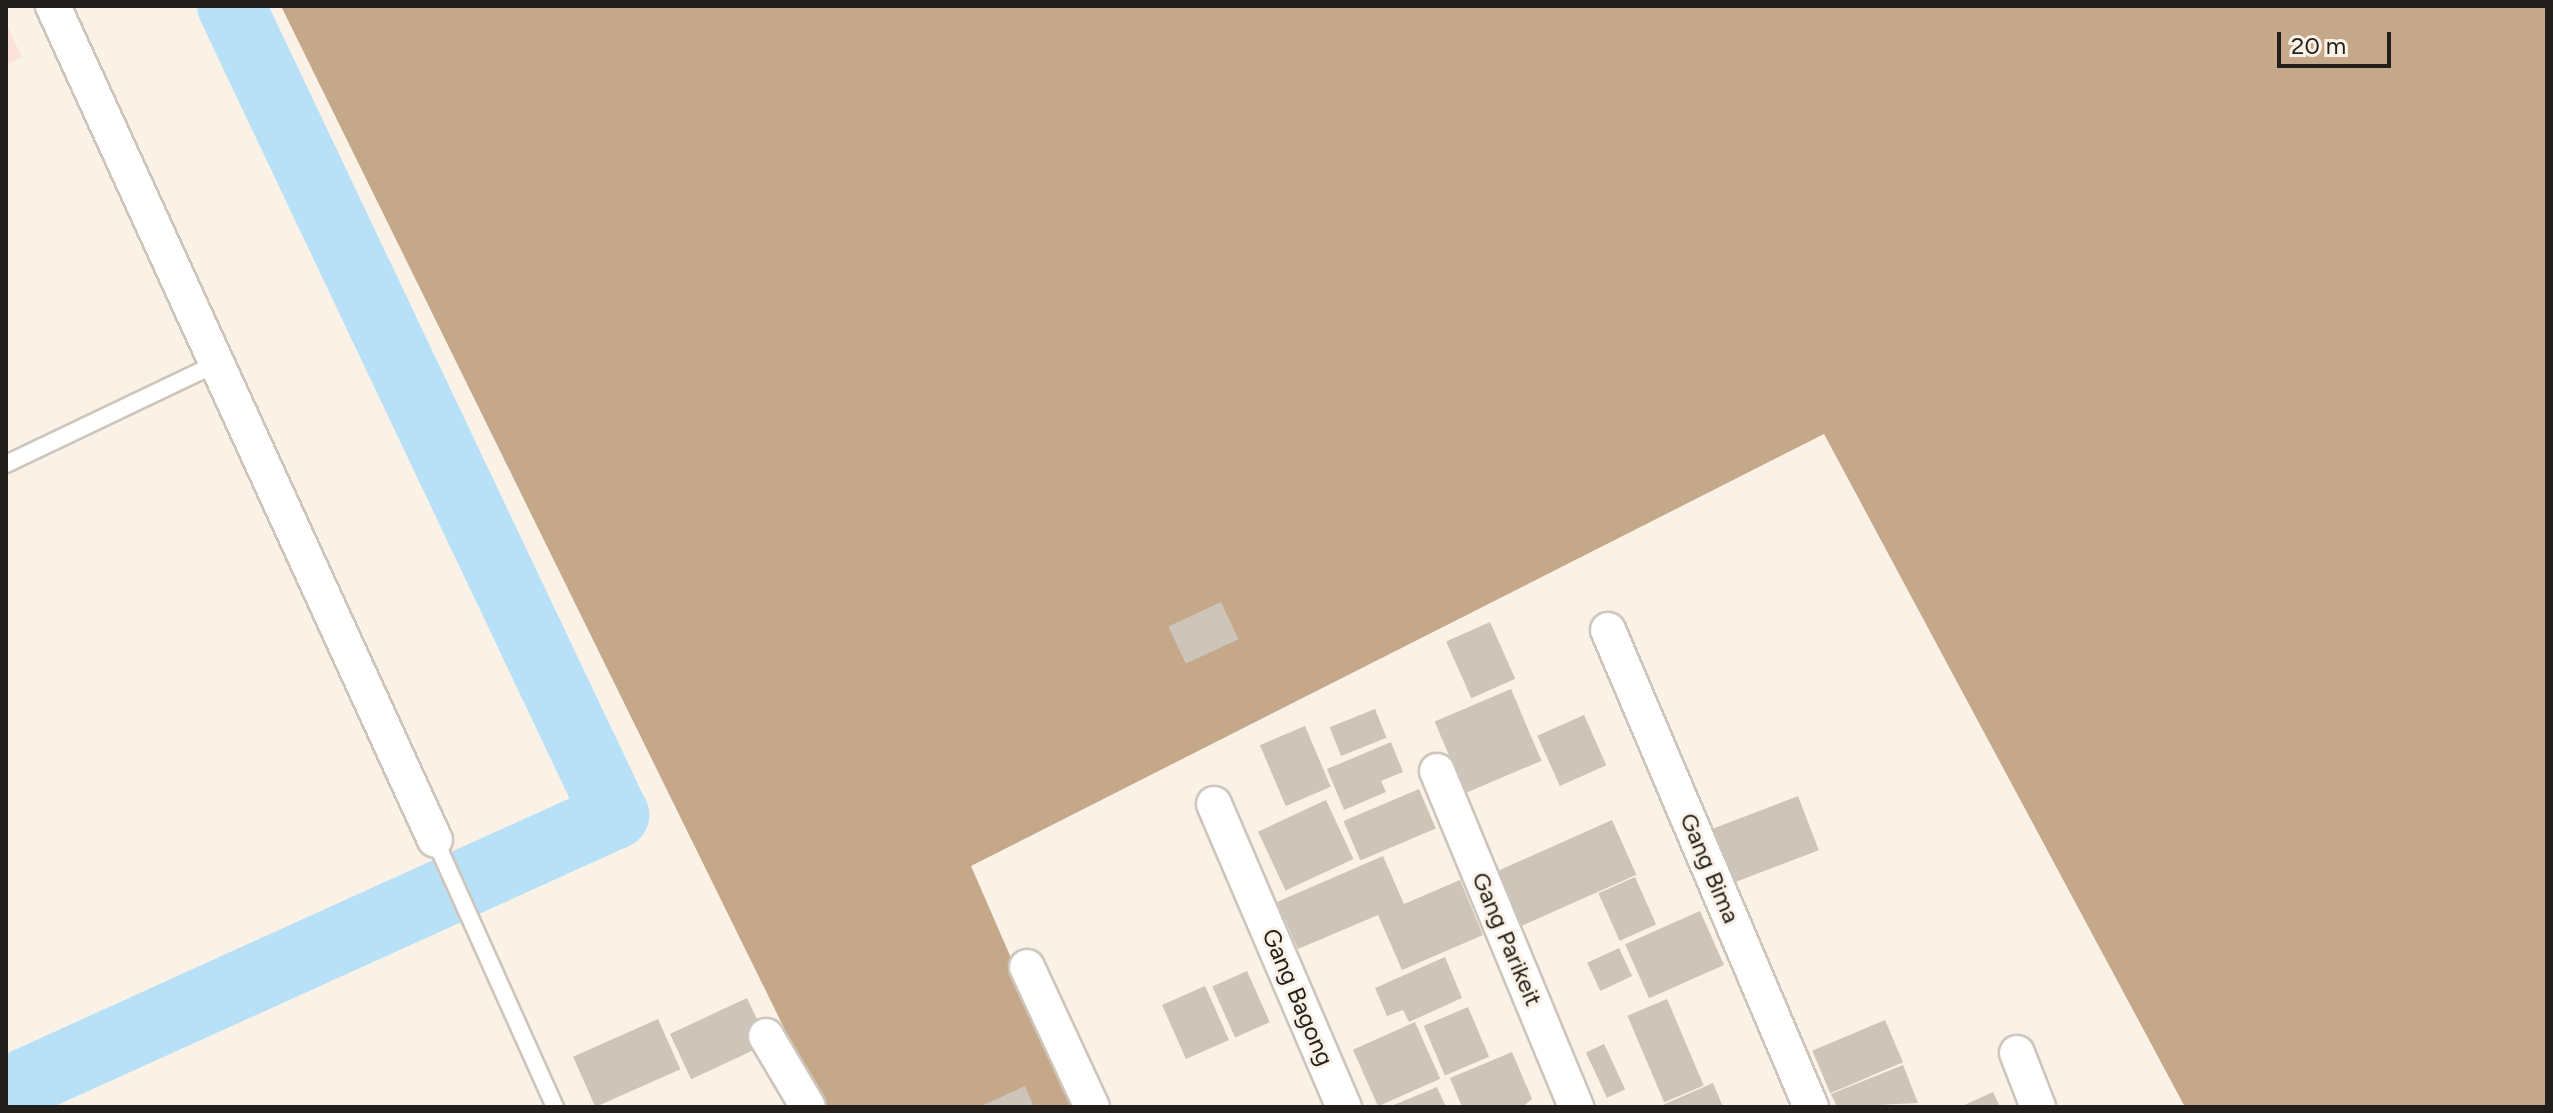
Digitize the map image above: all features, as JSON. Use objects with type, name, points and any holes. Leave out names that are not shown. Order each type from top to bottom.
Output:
[{"type":"street","points":[[53,6],[222,361],[435,840]]},
{"type":"street","name":"Gang Bima","points":[[1608,630],[1811,1107]]},
{"type":"street","name":"Gang Parikeit","points":[[1437,771],[1576,1107]]},
{"type":"street","name":"Gang Bagong","points":[[1214,804],[1344,1107]]},
{"type":"street","points":[[1027,967],[1092,1107]]},
{"type":"street","points":[[766,1036],[808,1107]]},
{"type":"street","points":[[2017,1053],[2038,1107]]},
{"type":"lane","points":[[6,464],[222,361]]},
{"type":"lane","points":[[435,840],[555,1107]]},
{"type":"shaded area","points":[[281,6],[2547,6],[2547,1107],[2185,1107],[1824,434],[971,866],[1076,1107],[823,1107]]},
{"type":"shaded area","points":[[6,23],[22,57],[6,65]]},
{"type":"building","points":[[1221,602],[1238,639],[1186,664],[1168,627]]},
{"type":"building","points":[[1490,622],[1515,679],[1471,698],[1446,642]]},
{"type":"building","points":[[1511,689],[1541,761],[1465,793],[1435,721]]},
{"type":"building","points":[[1375,709],[1387,738],[1341,756],[1330,727]]},
{"type":"building","points":[[1584,715],[1606,765],[1560,786],[1537,736]]},
{"type":"building","points":[[1305,726],[1331,787],[1286,806],[1260,745]]},
{"type":"building","points":[[1391,742],[1403,772],[1381,781],[1386,792],[1344,810],[1327,769]]},
{"type":"building","points":[[1419,789],[1436,829],[1360,861],[1344,821]]},
{"type":"building","points":[[1798,796],[1819,850],[1733,883],[1712,829]]},
{"type":"building","points":[[1326,800],[1353,859],[1285,891],[1258,832]]},
{"type":"building","points":[[1612,820],[1636,875],[1520,926],[1496,872]]},
{"type":"building","points":[[1383,856],[1404,904],[1460,880],[1483,935],[1402,970],[1378,915],[1298,949],[1277,902]]},
{"type":"building","points":[[1635,877],[1656,925],[1620,941],[1598,893]]},
{"type":"building","points":[[1700,911],[1724,965],[1649,998],[1625,944]]},
{"type":"building","points":[[1619,948],[1632,976],[1600,991],[1587,963]]},
{"type":"building","points":[[1445,957],[1462,998],[1409,1022],[1403,1010],[1387,1016],[1375,988]]},
{"type":"building","points":[[1247,971],[1270,1022],[1235,1038],[1212,986]]},
{"type":"building","points":[[1205,986],[1229,1040],[1186,1059],[1162,1005]]},
{"type":"building","points":[[747,998],[768,1043],[691,1079],[670,1034]]},
{"type":"building","points":[[1667,999],[1704,1086],[1664,1102],[1627,1016]]},
{"type":"building","points":[[1468,1007],[1489,1057],[1445,1075],[1424,1026]]},
{"type":"building","points":[[658,1019],[680,1069],[595,1107],[573,1057]]},
{"type":"building","points":[[1885,1020],[1903,1062],[1830,1093],[1812,1051]]},
{"type":"building","points":[[1415,1022],[1440,1079],[1378,1106],[1353,1050]]},
{"type":"building","points":[[1604,1044],[1625,1089],[1607,1098],[1586,1052]]},
{"type":"building","points":[[1512,1052],[1532,1099],[1522,1107],[1462,1107],[1450,1078]]},
{"type":"building","points":[[1903,1065],[1918,1103],[1837,1107],[1831,1094]]},
{"type":"building","points":[[1713,1083],[1723,1107],[1658,1107]]},
{"type":"building","points":[[1025,1086],[1034,1107],[979,1107]]},
{"type":"building","points":[[1437,1087],[1446,1107],[1389,1107]]},
{"type":"building","points":[[1993,1092],[2000,1107],[1960,1107]]},
{"type":"waterway","points":[[6,1091],[615,815],[231,6]]}]
